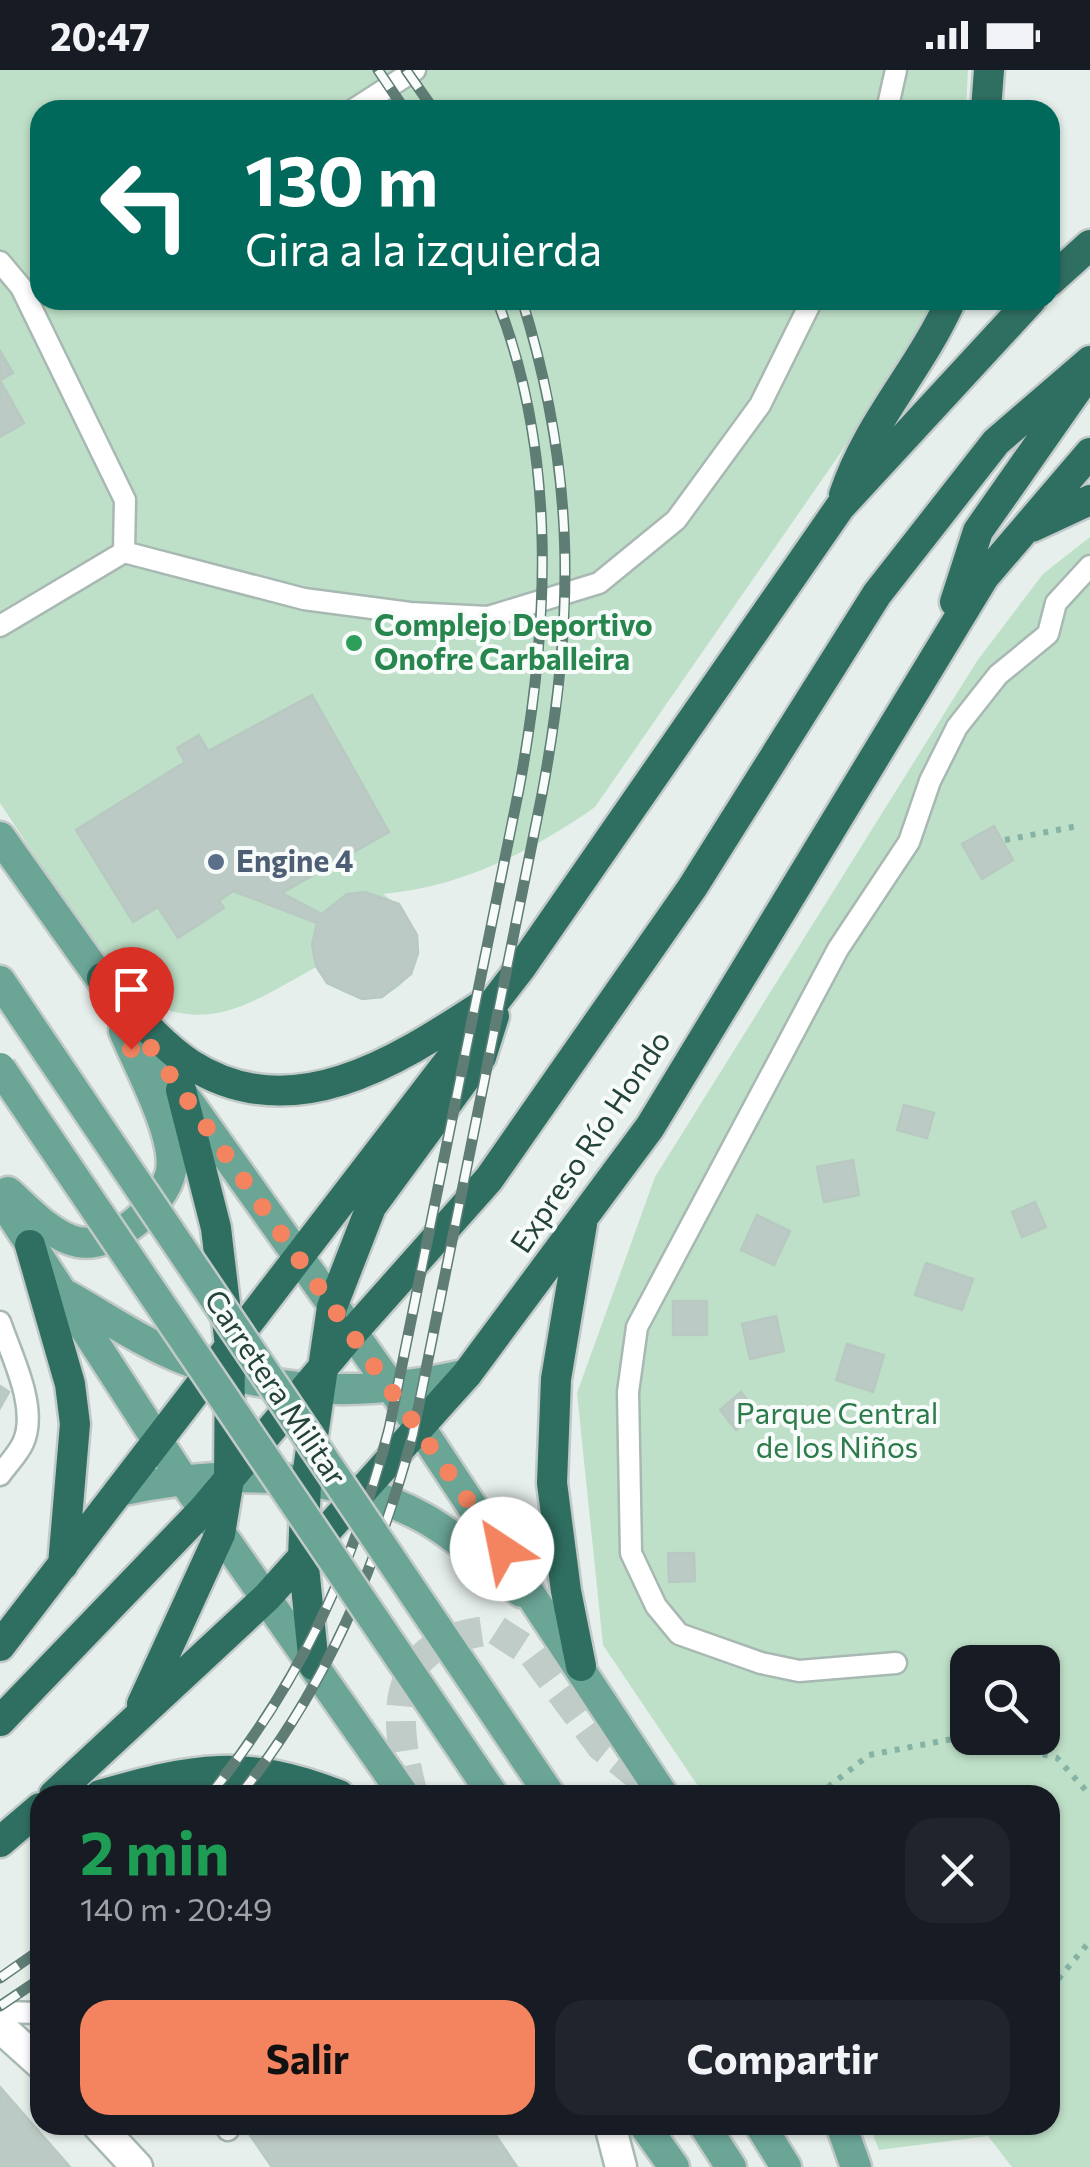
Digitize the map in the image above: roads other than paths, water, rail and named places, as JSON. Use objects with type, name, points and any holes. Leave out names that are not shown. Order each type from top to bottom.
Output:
[{"type":"highway","points":[[987,100],[989,70]]},
{"type":"highway","points":[[1060,272],[1090,245]]},
{"type":"highway","points":[[840,507],[858,451],[919,362],[946,310]]},
{"type":"highway","points":[[0,1646],[157,1440],[224,1364],[500,994],[840,507],[1022,310]]},
{"type":"highway","points":[[136,1719],[229,1479],[510,1150],[692,888],[878,594],[996,442],[1090,362]]},
{"type":"highway","points":[[938,652],[978,531],[1090,371]]},
{"type":"highway","name":"Expreso Río Hondo","points":[[66,1785],[267,1597],[422,1429],[466,1374],[650,1127],[984,577],[1090,453]]},
{"type":"highway","points":[[1020,532],[1090,500]]},
{"type":"highway","points":[[102,978],[191,1064],[225,1080],[268,1089],[336,1085],[364,1075],[500,994]]},
{"type":"highway","points":[[314,1665],[303,1556],[306,1484],[314,1383],[332,1307],[371,1207],[481,1057],[500,994]]},
{"type":"highway","points":[[181,1090],[216,1228],[229,1479]]},
{"type":"highway","points":[[581,1666],[566,1591],[552,1483],[556,1379],[582,1223]]},
{"type":"highway","points":[[30,1245],[70,1384],[76,1424],[63,1568]]},
{"type":"highway","points":[[0,1721],[212,1522]]},
{"type":"highway","points":[[142,1785],[210,1769],[257,1770],[306,1785]]},
{"type":"highway","name":"Expreso Río Hondo","points":[[0,1842],[30,1817]]},
{"type":"main road","points":[[0,836],[422,1429],[656,1785]]},
{"type":"main road","points":[[0,1185],[57,1232],[78,1242],[97,1240],[120,1230],[162,1192],[171,1170],[169,1147],[102,978]]},
{"type":"main road","name":"Carretera Militar","points":[[0,981],[543,1785]]},
{"type":"main road","name":"Carretera Militar","points":[[0,1068],[486,1785]]},
{"type":"main road","points":[[0,1197],[181,1478],[397,1785]]},
{"type":"main road","points":[[60,1291],[177,1357],[314,1383],[393,1389],[466,1374]]},
{"type":"main road","points":[[118,1491],[181,1478],[306,1484],[364,1492],[426,1518],[543,1609]]},
{"type":"main road","points":[[651,2135],[674,2167]]},
{"type":"main road","points":[[710,2135],[731,2167]]},
{"type":"main road","points":[[766,2135],[786,2167]]},
{"type":"main road","points":[[845,2135],[856,2167]]},
{"type":"street","points":[[0,2026],[30,2054]]},
{"type":"street","points":[[113,2135],[137,2167]]},
{"type":"street","points":[[613,2135],[621,2167]]},
{"type":"lane","points":[[368,100],[416,70]]},
{"type":"lane","points":[[890,100],[896,70]]},
{"type":"lane","points":[[0,262],[30,283]]},
{"type":"lane","points":[[42,310],[126,500],[124,552]]},
{"type":"lane","points":[[0,626],[124,552],[304,599],[410,613],[488,617],[599,583],[676,520],[760,405],[807,310]]},
{"type":"lane","points":[[896,1662],[799,1672],[716,1650],[679,1634],[656,1606],[632,1553],[628,1392],[637,1327],[838,949],[909,842],[930,780],[957,727],[998,675],[1048,634],[1056,603],[1090,566]]},
{"type":"lane","points":[[0,1322],[20,1382],[27,1418],[24,1442],[0,1475]]},
{"type":"lane","points":[[0,2012],[30,2014]]},
{"type":"tunnel","points":[[411,1785],[401,1708],[406,1684],[417,1664],[435,1647],[461,1636],[496,1630],[533,1654],[601,1746],[650,1785]]},
{"type":"railway","points":[[378,70],[398,100]]},
{"type":"railway","points":[[406,70],[427,100]]},
{"type":"railway","points":[[217,1785],[271,1709],[320,1622],[374,1480],[389,1429],[519,789],[537,667],[542,543],[539,481],[530,420],[517,359],[500,310]]},
{"type":"railway","points":[[248,1785],[323,1668],[365,1578],[399,1483],[413,1434],[542,794],[560,667],[565,546],[553,425],[525,310]]},
{"type":"railway","points":[[0,1978],[30,1957]]},
{"type":"railway","points":[[0,2006],[30,1986]]},
{"type":"place","name":"Complejo Deportivo Onofre Carballeira","points":[[354,643]]},
{"type":"place","name":"Engine 4","points":[[216,862]]},
{"type":"park label","name":"Parque Central de los Niños","points":[[837,1431]]}]
